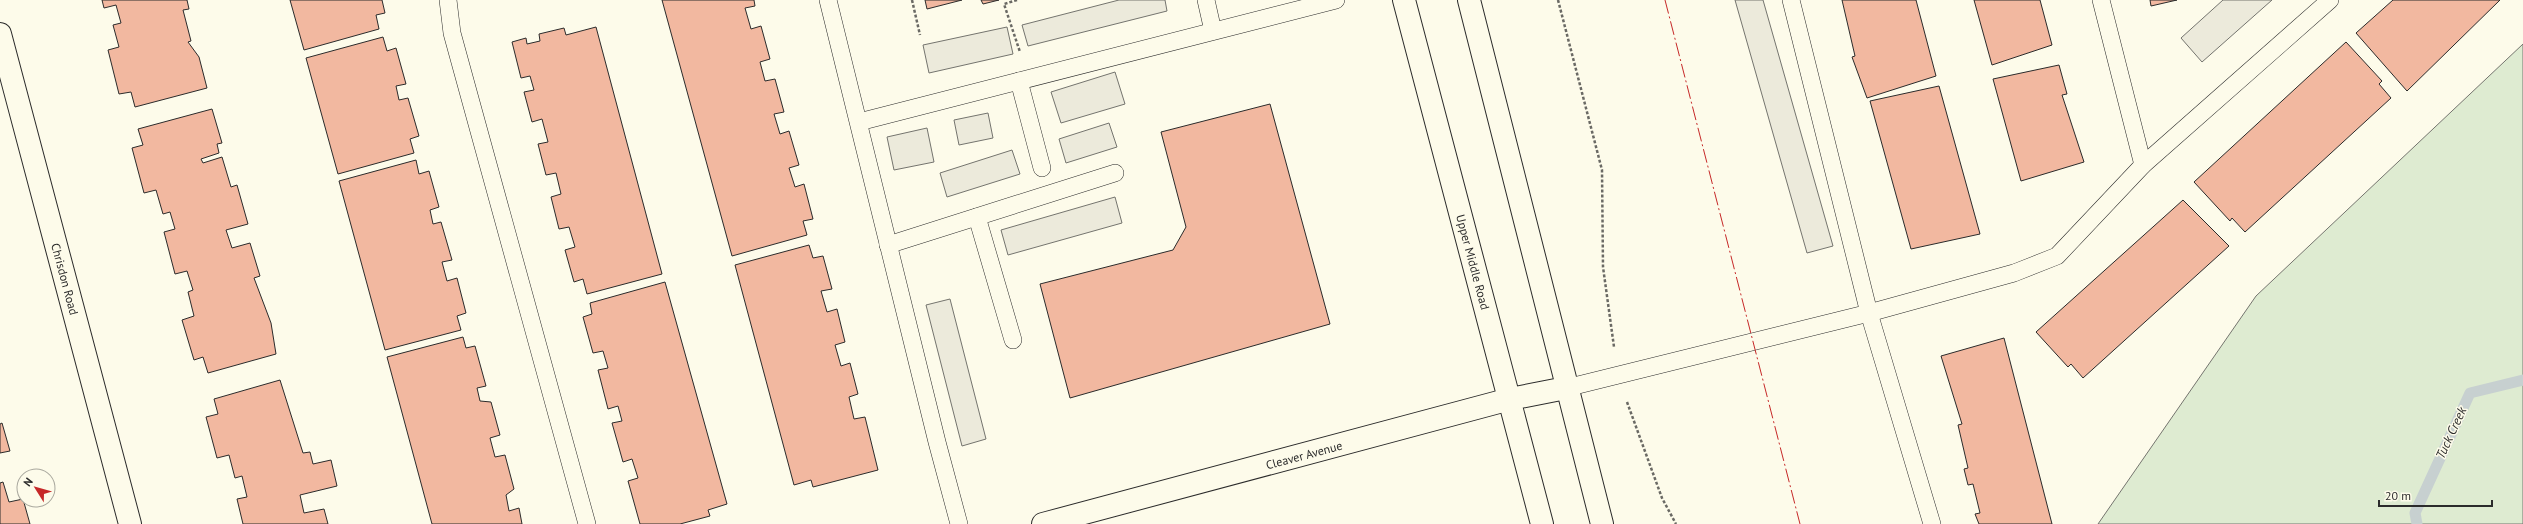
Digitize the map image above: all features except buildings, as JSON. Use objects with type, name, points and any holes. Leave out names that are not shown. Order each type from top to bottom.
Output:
[{"type":"main road","name":"Upper Middle Road","points":[[1404,0],[1542,524]]},
{"type":"main road","points":[[1469,0],[1566,388],[1602,524]]},
{"type":"main road","name":"Chrisdon Road","points":[[0,34],[130,524]]},
{"type":"main road","name":"Cleaver Avenue","points":[[1043,524],[1510,399],[1566,388]]},
{"type":"lane","points":[[448,0],[452,33],[587,524]]},
{"type":"lane","points":[[828,0],[888,245],[959,524]]},
{"type":"lane","points":[[1206,0],[1213,31]]},
{"type":"lane","points":[[859,122],[1336,0]]},
{"type":"lane","points":[[1791,0],[1869,313],[1932,524]]},
{"type":"lane","points":[[2102,0],[2143,165]]},
{"type":"lane","points":[[1566,388],[1869,313],[2014,273],[2057,256],[2143,165],[2330,0]]},
{"type":"lane","points":[[1024,80],[1042,168]]},
{"type":"lane","points":[[888,245],[1115,174]]},
{"type":"lane","points":[[977,217],[1013,340]]},
{"type":"path","points":[[912,0],[920,35]]},
{"type":"path","points":[[1017,0],[1004,4],[1024,80]]},
{"type":"path","points":[[1558,0],[1602,170],[1603,267],[1618,376],[1662,498],[1676,524]]},
{"type":"green space","points":[[2523,44],[2523,524],[2098,524],[2256,296]]},
{"type":"shaded area","points":[[1119,0],[1165,0],[1167,11],[1028,46],[1022,25]]},
{"type":"shaded area","points":[[1735,0],[1763,0],[1833,246],[1807,253]]},
{"type":"shaded area","points":[[2223,0],[2272,0],[2202,62],[2181,38]]},
{"type":"shaded area","points":[[1007,27],[1013,54],[929,73],[923,45]]},
{"type":"shaded area","points":[[1115,72],[1125,104],[1061,123],[1051,92]]},
{"type":"shaded area","points":[[988,113],[993,138],[959,145],[954,120]]},
{"type":"shaded area","points":[[1109,123],[1117,147],[1066,163],[1059,139]]},
{"type":"shaded area","points":[[927,128],[934,162],[894,170],[887,137]]},
{"type":"shaded area","points":[[1012,150],[1020,174],[947,197],[940,173]]},
{"type":"shaded area","points":[[1115,197],[1122,223],[1008,255],[1001,230]]},
{"type":"shaded area","points":[[950,299],[986,439],[962,446],[926,305]]},
{"type":"waterway","name":"Tuck Creek","points":[[2417,524],[2415,513],[2470,393],[2523,380]]},
{"type":"power","points":[[1665,0],[1800,524]]}]
